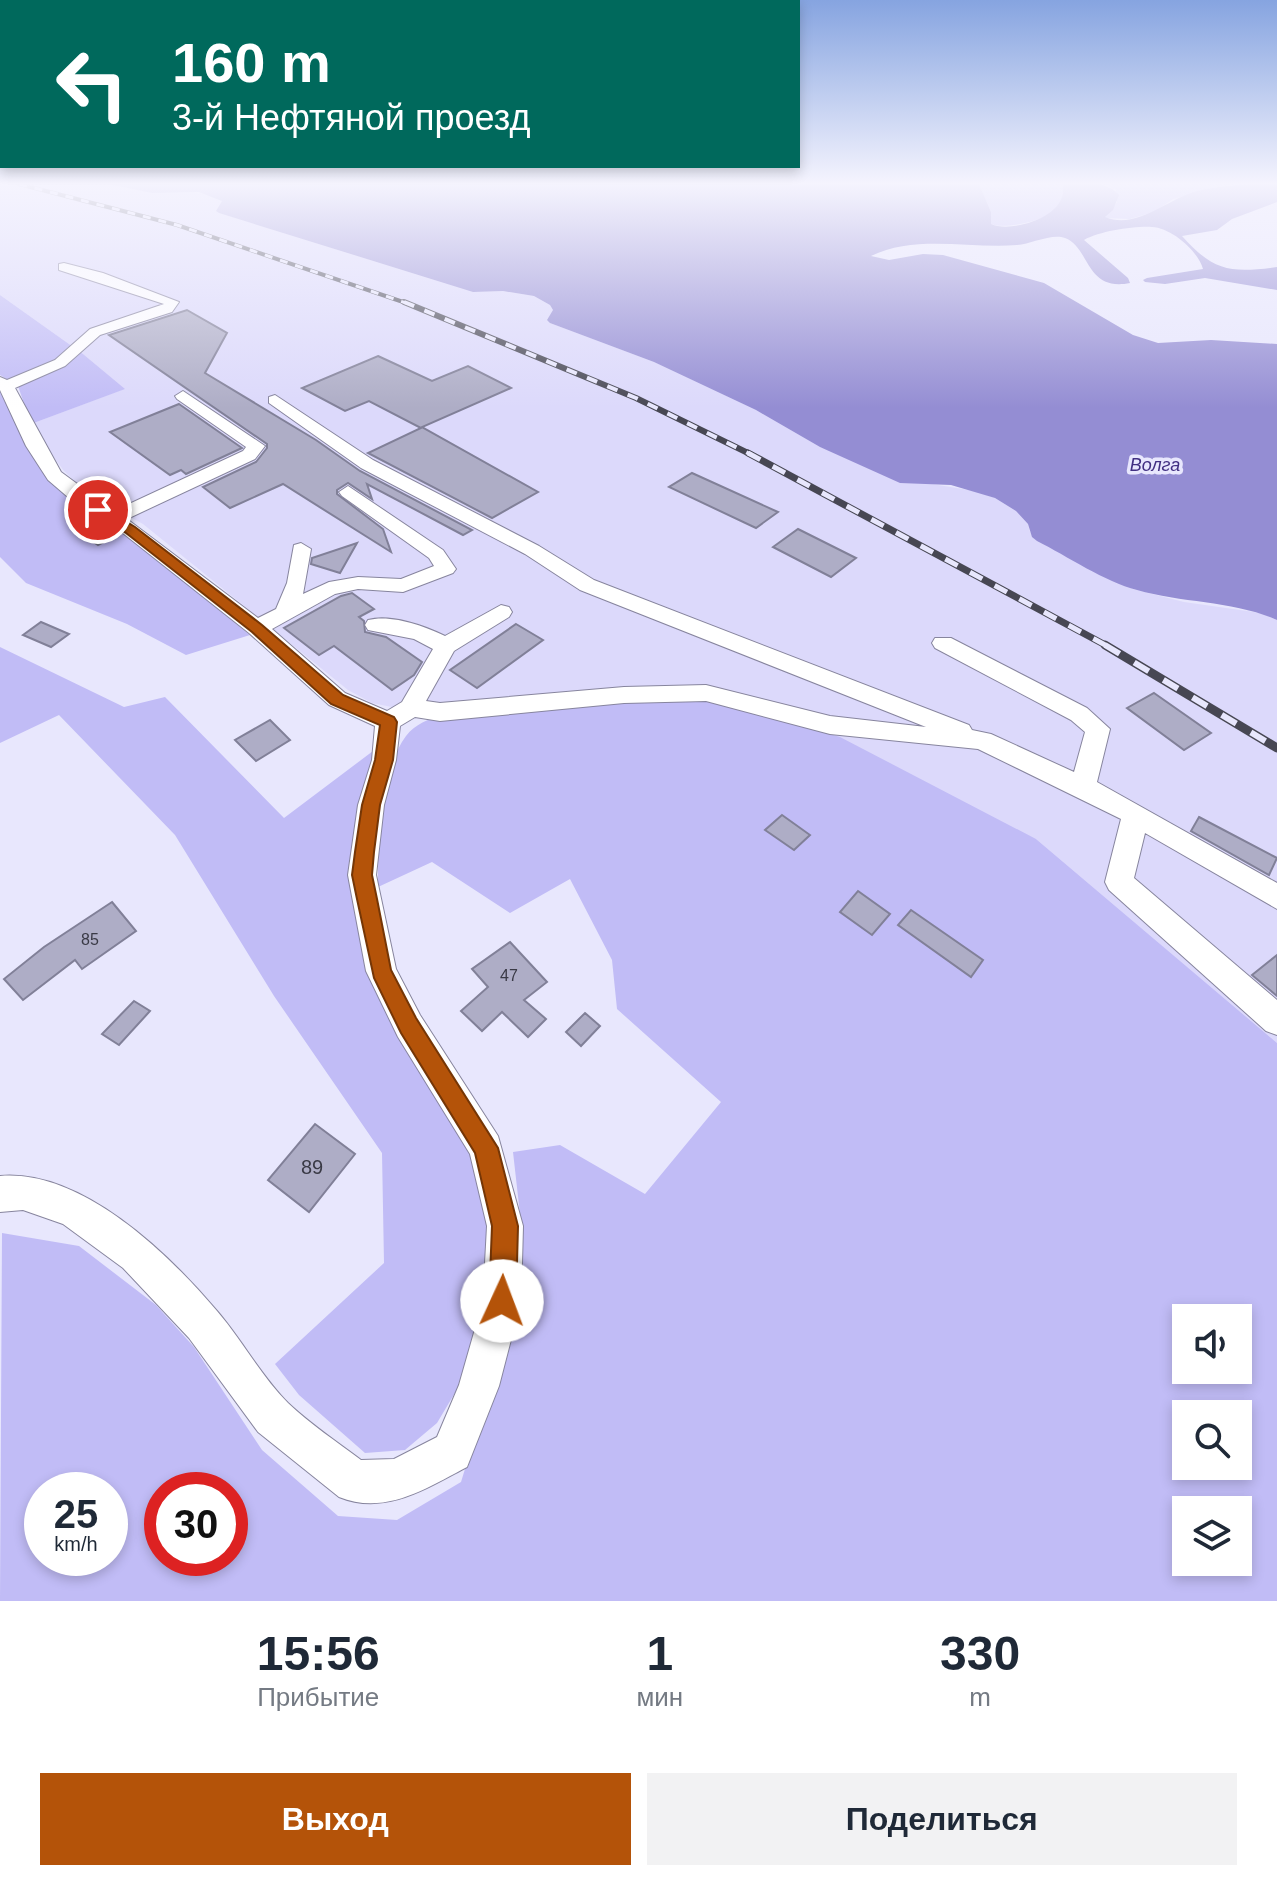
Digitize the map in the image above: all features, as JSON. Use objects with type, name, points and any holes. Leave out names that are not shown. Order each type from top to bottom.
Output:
[{"type":"street","points":[[64,267],[172,302],[167,309],[95,332],[60,363],[3,384],[35,446],[54,476],[257,628],[337,699],[400,715],[624,695],[706,693],[830,725],[982,740]]},
{"type":"street","points":[[113,519],[249,455],[256,446],[183,396]]},
{"type":"street","points":[[275,400],[367,464],[532,550],[587,585],[982,740],[1136,814],[1277,897]]},
{"type":"street","points":[[257,628],[329,589],[358,583],[403,586],[446,569],[436,554],[348,492]]},
{"type":"street","points":[[285,613],[297,583],[301,549]]},
{"type":"street","points":[[0,1194],[23,1192],[74,1210],[136,1255],[203,1324],[273,1417],[354,1482],[397,1480],[452,1452],[479,1386],[502,1301],[505,1226],[486,1148],[409,1026],[381,971],[362,875],[371,805],[400,715],[446,646],[501,612]]},
{"type":"street","points":[[376,625],[420,633],[446,646]]},
{"type":"street","points":[[943,643],[1079,714],[1098,729],[1083,787]]},
{"type":"street","points":[[1136,814],[1119,882],[1277,1020]]},
{"type":"shaded area","points":[[0,259],[366,259],[473,292],[503,291],[534,296],[553,310],[550,323],[654,362],[756,410],[820,447],[932,484],[975,491],[995,498],[1016,511],[1028,524],[1030,532],[1133,589],[1184,602],[1261,613],[1277,620],[1277,1043],[1036,839],[372,703],[348,690],[143,524],[91,496],[64,471],[31,424],[124,389],[83,354],[0,295]]},
{"type":"shaded area","points":[[0,295],[83,354],[125,389],[31,424],[18,386],[0,375]]},
{"type":"shaded area","points":[[0,390],[28,448],[125,534],[250,635],[186,655],[127,624],[26,583],[0,557]]},
{"type":"shaded area","points":[[0,647],[124,707],[165,697],[284,818],[377,748],[352,876],[369,978],[469,1143],[490,1222],[485,1294],[468,1371],[437,1423],[405,1450],[365,1453],[299,1395],[275,1364],[384,1263],[382,1153],[274,996],[175,835],[59,715],[0,743]]},
{"type":"shaded area","points":[[704,699],[840,737],[1036,839],[1277,1043],[1277,1601],[0,1601],[2,1233],[79,1246],[156,1305],[194,1347],[262,1450],[338,1516],[397,1520],[461,1482],[521,1287],[520,1214],[513,1152],[560,1145],[645,1194],[721,1102],[617,1009],[612,960],[570,879],[510,913],[432,862],[378,887],[382,809],[391,769],[406,736],[422,722],[442,715]]},
{"type":"water","name":"Волга","points":[[366,259],[956,259],[1044,283],[1133,335],[1158,343],[1211,340],[1277,344],[1277,620],[1244,609],[1154,594],[1112,581],[1037,541],[1016,511],[995,498],[951,485],[900,483],[820,447],[756,410],[654,362],[550,323],[547,320],[553,310],[534,296],[503,291],[473,292]]},
{"type":"water","name":"Волга","points":[[1085,259],[1106,259],[1130,283],[1104,281]]},
{"type":"water","name":"Волга","points":[[1198,259],[1207,259],[1224,267],[1247,270],[1277,267],[1277,290],[1205,278],[1165,284],[1143,280],[1203,269]]},
{"type":"building","points":[[187,310],[227,333],[205,373],[316,440],[360,471],[472,530],[463,535],[367,484],[372,499],[348,483],[337,490],[337,494],[383,529],[391,552],[283,484],[230,508],[203,487],[256,462],[267,444],[109,335]]},
{"type":"building","points":[[378,356],[432,381],[468,366],[511,388],[422,427],[538,492],[492,518],[368,453],[421,428],[369,401],[345,411],[302,388]]},
{"type":"building","points":[[179,404],[242,448],[186,474],[181,470],[170,475],[110,432]]},
{"type":"building","points":[[692,473],[778,512],[756,528],[669,487]]},
{"type":"building","points":[[94,519],[119,534],[98,545],[74,528]]},
{"type":"building","points":[[798,529],[856,558],[831,577],[773,547]]},
{"type":"building","points":[[357,543],[340,573],[311,564],[312,558]]},
{"type":"building","points":[[352,593],[374,609],[359,617],[364,621],[365,632],[386,637],[422,662],[414,675],[392,690],[334,646],[319,655],[284,628]]},
{"type":"building","points":[[41,622],[69,634],[51,647],[23,635]]},
{"type":"building","points":[[516,624],[543,640],[477,688],[450,670]]},
{"type":"building","points":[[1154,693],[1211,733],[1184,750],[1127,708]]},
{"type":"building","points":[[270,720],[290,740],[256,761],[235,740]]},
{"type":"building","points":[[782,815],[810,835],[794,850],[765,830]]},
{"type":"building","points":[[1199,817],[1277,858],[1269,875],[1191,831]]},
{"type":"building","points":[[858,891],[890,914],[872,935],[840,912]]},
{"type":"building","points":[[112,902],[136,931],[82,969],[75,960],[23,1000],[4,979],[44,947]]},
{"type":"building","points":[[911,910],[983,960],[971,977],[898,925]]},
{"type":"building","points":[[510,942],[547,982],[524,1000],[546,1019],[528,1037],[502,1012],[482,1031],[461,1011],[488,987],[472,969]]},
{"type":"building","points":[[1277,955],[1277,996],[1252,975]]},
{"type":"building","points":[[134,1001],[150,1011],[119,1045],[102,1034]]},
{"type":"building","points":[[585,1013],[600,1026],[581,1046],[566,1032]]},
{"type":"building","points":[[315,1124],[355,1154],[309,1212],[268,1180]]},
{"type":"railway","points":[[276,259],[408,304]]},
{"type":"railway","points":[[404,302],[408,304]]},
{"type":"railway","points":[[408,304],[636,398],[749,453]]},
{"type":"railway","points":[[749,453],[1109,647]]},
{"type":"railway","points":[[1105,645],[1277,748]]},
{"type":"route","points":[[98,510],[131,530],[257,628],[337,699],[388,722],[384,760],[371,805],[362,875],[381,971],[409,1026],[486,1148],[505,1226],[502,1301]]}]
